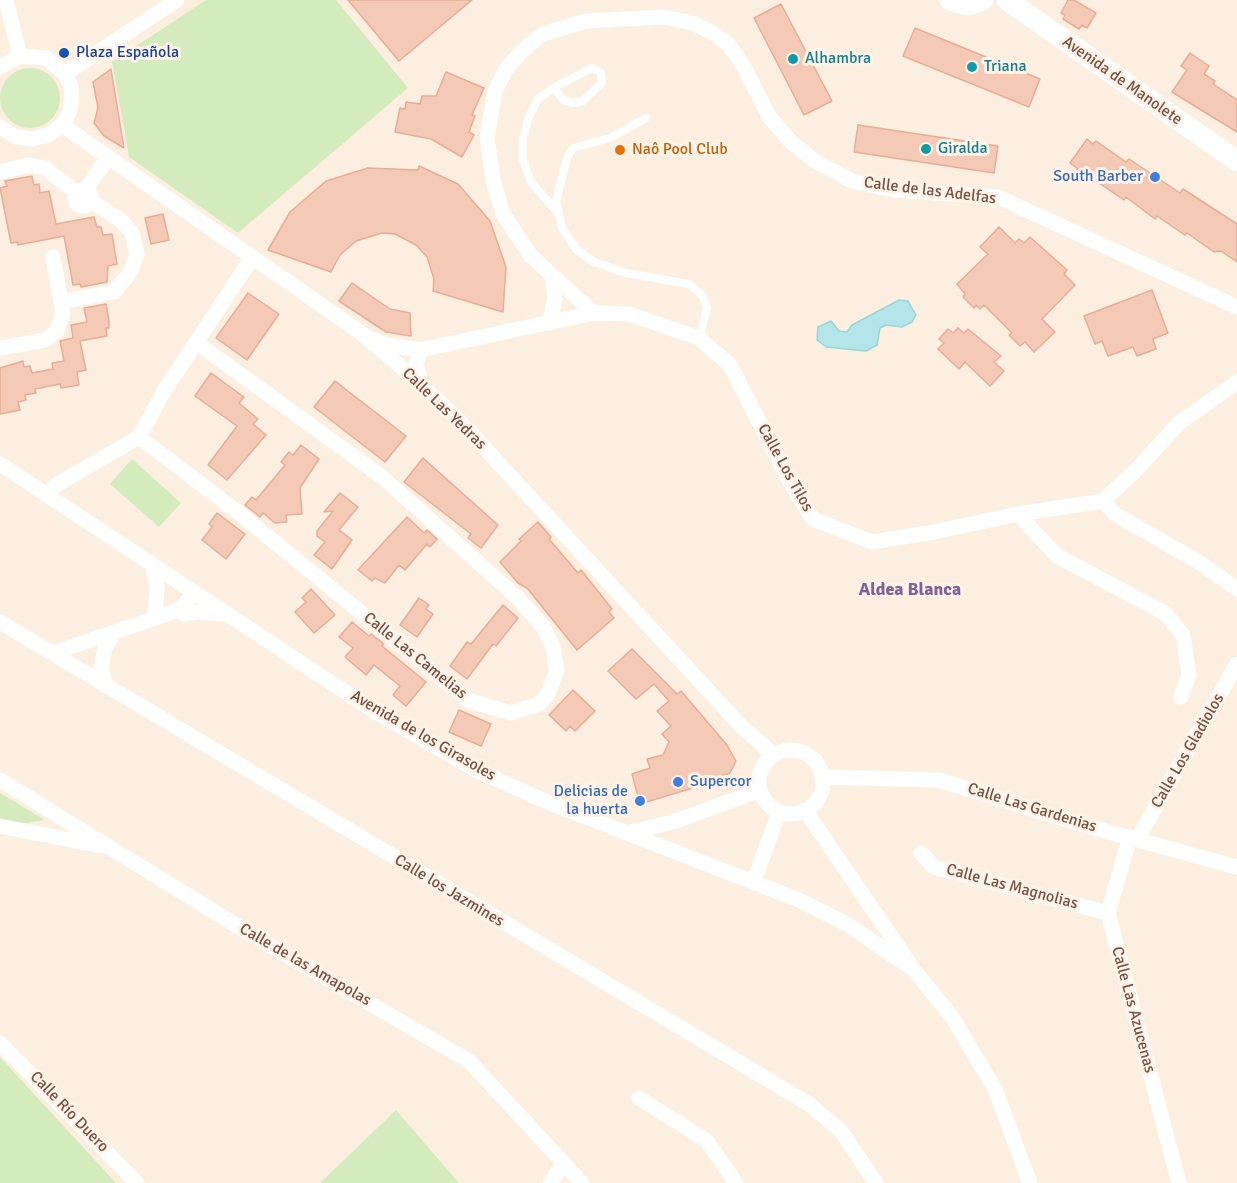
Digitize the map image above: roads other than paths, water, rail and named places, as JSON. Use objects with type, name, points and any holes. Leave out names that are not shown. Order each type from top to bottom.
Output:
[{"type":"street","points":[[6,0],[20,56]]},
{"type":"street","points":[[65,74],[177,0]]},
{"type":"street","points":[[950,0],[967,5],[983,0]]},
{"type":"street","name":"Avenida de Manolete","points":[[1007,0],[1237,161]]},
{"type":"street","name":"Calle de las Adelfas","points":[[594,313],[531,256],[503,214],[493,180],[487,138],[495,91],[506,69],[523,50],[543,34],[586,21],[664,16],[693,23],[713,33],[729,45],[744,67],[770,118],[784,135],[815,161],[852,182],[893,190],[998,197],[1237,307]]},
{"type":"street","points":[[0,67],[20,56],[46,58],[57,64],[65,74],[71,87],[72,100],[62,125],[48,135],[32,139],[16,137],[0,127]]},
{"type":"street","name":"Calle Las Yedras","points":[[62,125],[366,338],[423,387],[457,418],[741,726],[774,755]]},
{"type":"street","points":[[84,195],[108,158]]},
{"type":"street","points":[[0,172],[29,165],[45,168],[123,222],[132,233],[136,254],[131,271],[114,292],[61,302]]},
{"type":"street","points":[[0,348],[45,340],[57,331],[63,313],[53,257]]},
{"type":"street","points":[[46,495],[57,485],[139,437],[166,388],[252,258]]},
{"type":"street","points":[[549,323],[555,299],[552,277]]},
{"type":"street","name":"Calle Los Tilos","points":[[366,338],[387,345],[420,350],[594,313],[629,314],[699,338],[730,365],[790,484],[813,519],[872,542],[934,532],[1018,514],[1102,501]]},
{"type":"street","name":"Calle Las Camelias","points":[[139,437],[239,513],[468,700],[511,713],[538,704],[548,694],[557,671],[553,646],[544,628],[518,598],[381,476],[197,343]]},
{"type":"street","points":[[420,350],[416,365],[423,387]]},
{"type":"street","points":[[1237,382],[1179,423],[1137,469],[1102,501],[1115,514],[1202,564],[1237,589]]},
{"type":"street","name":"Avenida de los Girasoles","points":[[0,464],[374,711],[476,770],[627,833],[800,900],[847,924],[913,969],[952,1017],[995,1089],[1030,1183]]},
{"type":"street","points":[[1018,514],[1057,556],[1165,612],[1183,635],[1189,675],[1181,698]]},
{"type":"street","points":[[152,564],[156,577],[156,612]]},
{"type":"street","points":[[53,653],[114,633],[156,612],[179,610],[190,598],[186,586],[167,591],[156,612]]},
{"type":"street","points":[[179,610],[184,614],[199,612],[231,615]]},
{"type":"street","name":"Calle los Jazmines","points":[[0,622],[809,1104],[841,1131],[876,1183]]},
{"type":"street","points":[[106,686],[101,668],[105,648],[114,633]]},
{"type":"street","name":"Calle Los Gladiolos","points":[[1134,837],[1237,664]]},
{"type":"street","points":[[786,750],[798,751],[810,756],[818,765],[822,777],[818,796],[805,810],[792,813],[779,812],[771,807],[760,790],[761,770],[774,755],[786,750]]},
{"type":"street","name":"Calle Las Gardenias","points":[[822,777],[939,780],[1237,867]]},
{"type":"street","name":"Calle de las Amapolas","points":[[0,780],[252,935],[469,1061],[582,1183]]},
{"type":"street","points":[[627,833],[676,821],[760,790]]},
{"type":"street","points":[[805,810],[913,969]]},
{"type":"street","points":[[754,881],[779,812]]},
{"type":"street","points":[[0,826],[113,848]]},
{"type":"street","points":[[1108,913],[1134,837]]},
{"type":"street","name":"Calle Las Magnolias","points":[[921,853],[934,867],[1108,913]]},
{"type":"street","name":"Calle Las Azucenas","points":[[1108,913],[1179,1183]]},
{"type":"street","name":"Calle Río Duero","points":[[0,1043],[136,1183]]},
{"type":"street","points":[[639,1098],[707,1141],[736,1183]]},
{"type":"street","points":[[550,1183],[564,1163]]},
{"type":"lane","points":[[552,88],[564,100],[573,103],[583,101],[602,83],[601,73],[592,68],[552,88],[538,99],[529,117],[523,138],[524,159],[531,182],[541,196],[559,213]]},
{"type":"lane","points":[[646,118],[610,138],[573,148],[567,158],[556,201],[562,228],[576,249],[594,262],[626,273],[688,284],[702,295],[707,308],[699,338]]},
{"type":"water","points":[[899,300],[908,301],[916,315],[912,322],[902,327],[886,325],[880,328],[877,345],[866,351],[826,347],[817,340],[818,327],[831,321],[839,331],[847,332],[852,325]]},
{"type":"place","name":"Plaza Española","points":[[64,53]]},
{"type":"place","name":"Alhambra","points":[[793,59]]},
{"type":"place","name":"Triana","points":[[972,67]]},
{"type":"place","name":"Giralda","points":[[926,149]]},
{"type":"place","name":"Naô Pool Club","points":[[620,150]]},
{"type":"place","name":"South Barber","points":[[1155,177]]},
{"type":"place","name":"Supercor","points":[[678,782]]},
{"type":"place","name":"Delicias de la huerta","points":[[640,801]]},
{"type":"district","name":"Aldea Blanca","points":[[910,590]]}]
